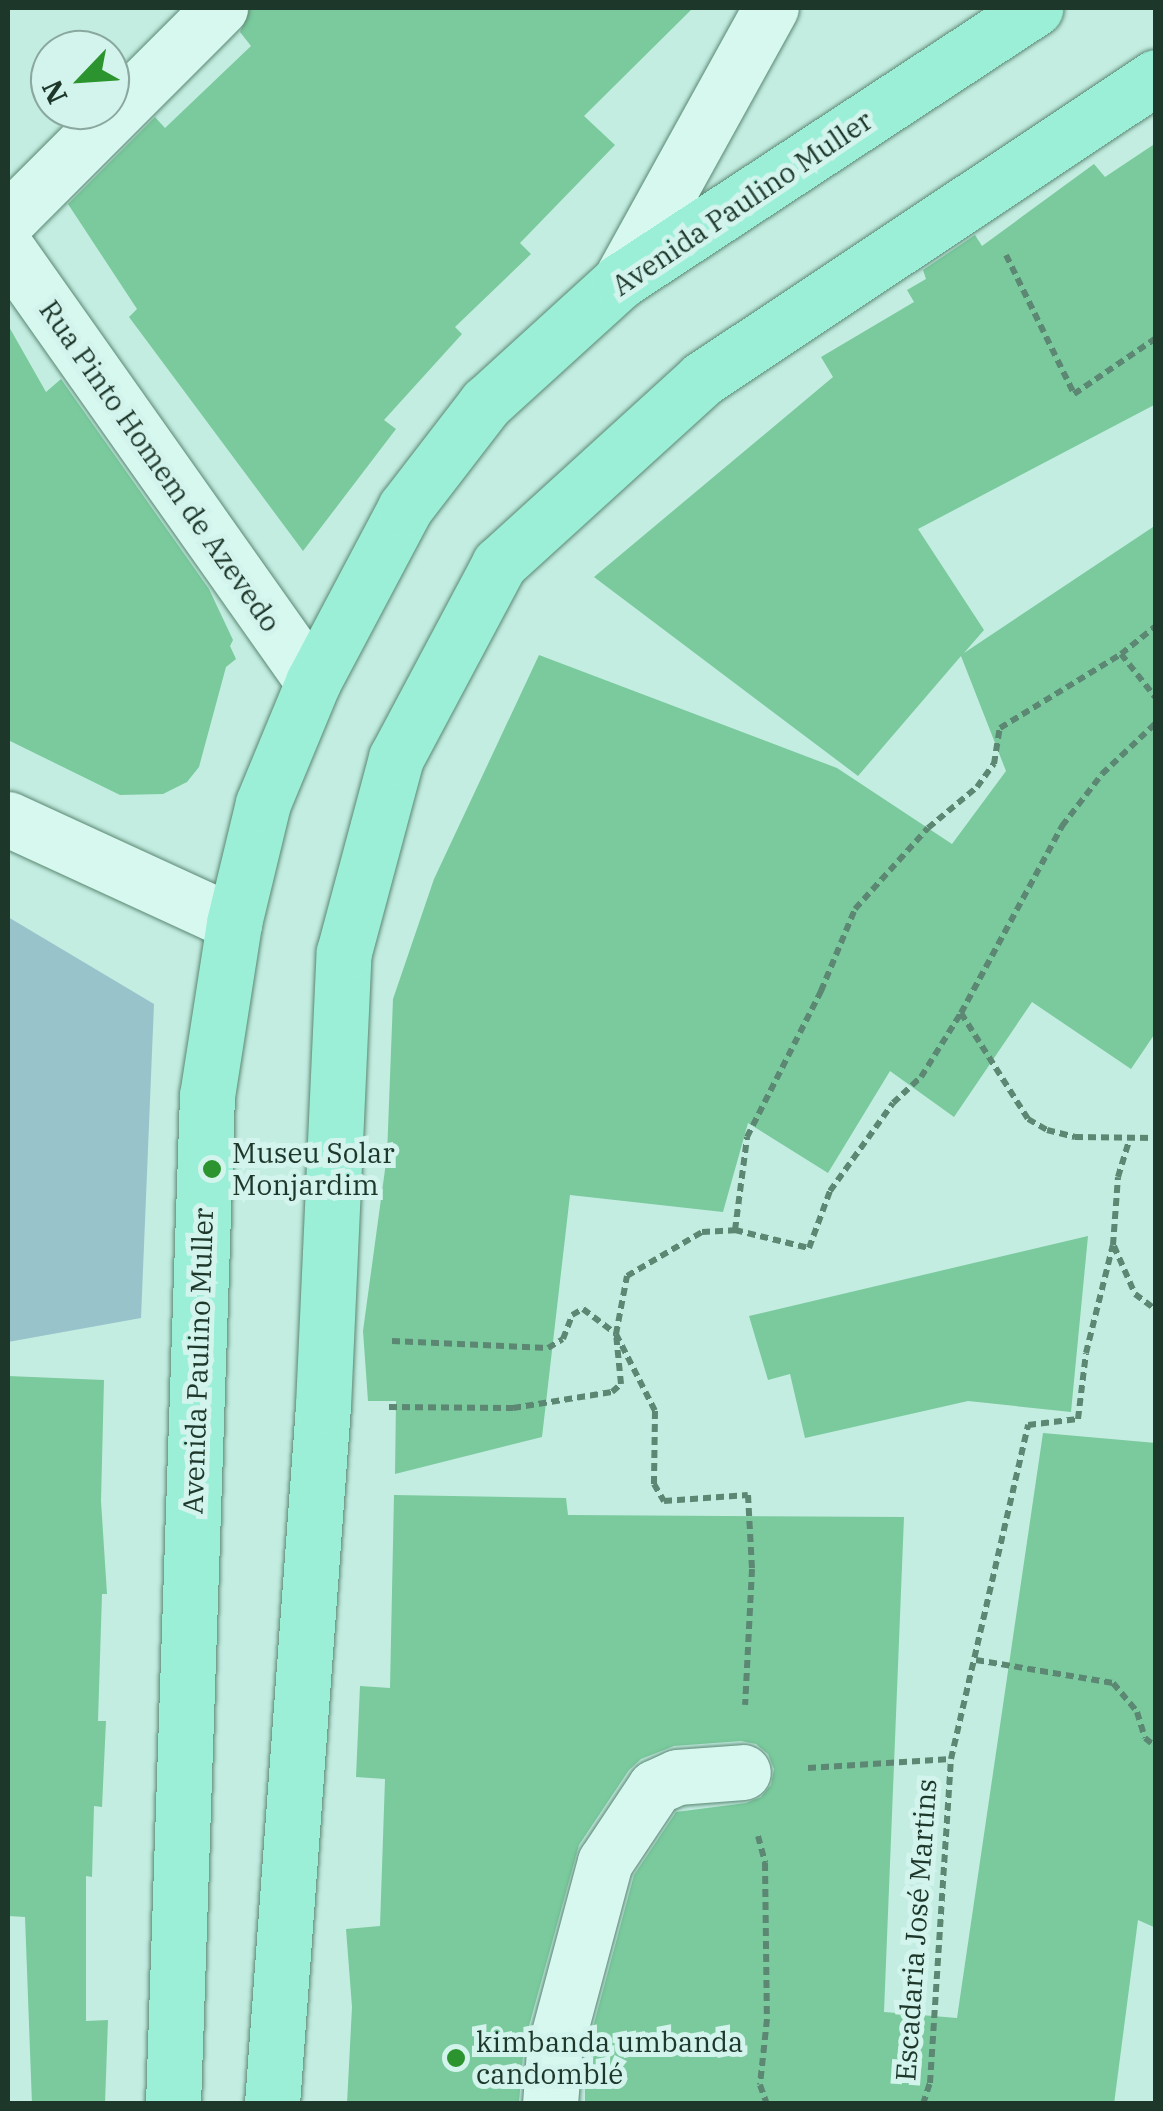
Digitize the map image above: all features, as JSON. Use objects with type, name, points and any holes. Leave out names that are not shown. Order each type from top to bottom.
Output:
[{"type":"main road","name":"Avenida Paulino Muller","points":[[173,2104],[206,1096],[234,924],[262,803],[312,682],[405,508],[486,403],[620,281],[1035,8]]},
{"type":"main road","points":[[272,2104],[322,1406],[344,952],[396,758],[499,564],[702,379],[1156,76]]},
{"type":"street","points":[[8,220],[220,8]]},
{"type":"street","points":[[620,281],[771,8]]},
{"type":"street","name":"Rua Pinto Homem de Azevedo","points":[[8,250],[312,682]]},
{"type":"street","points":[[8,819],[234,924]]},
{"type":"street","points":[[550,2104],[554,2052],[605,1862],[654,1788],[677,1777],[743,1772]]},
{"type":"path","points":[[973,198],[1074,394],[1156,338]]},
{"type":"path","points":[[734,1230],[748,1138],[821,991],[856,909],[928,828],[977,787],[994,764],[1000,728],[1122,654],[1156,626]]},
{"type":"path","points":[[1122,654],[1156,698]]},
{"type":"path","points":[[322,1406],[513,1408],[612,1392],[621,1384],[616,1334],[626,1276],[702,1232],[734,1230],[808,1248],[830,1190],[893,1103],[921,1077],[961,1013],[1062,826],[1102,774],[1156,723]]},
{"type":"path","points":[[961,1013],[1028,1118],[1047,1130],[1075,1137],[1156,1138]]},
{"type":"path","points":[[1130,1140],[1118,1177],[1113,1245],[1135,1294],[1156,1310]]},
{"type":"path","name":"Escadaria José Martins","points":[[924,2104],[930,2083],[951,1759],[1028,1425],[1078,1419],[1086,1353],[1113,1245]]},
{"type":"path","points":[[326,1338],[548,1348],[563,1339],[572,1314],[583,1309],[616,1334],[655,1411],[654,1484],[664,1501],[748,1495],[752,1569],[743,1772],[765,1864],[766,2019],[760,2084],[766,2104]]},
{"type":"path","points":[[976,1660],[1113,1683],[1137,1712],[1145,1738],[1156,1747]]},
{"type":"path","name":"Escadaria José Martins","points":[[743,1772],[951,1759]]},
{"type":"shaded area","points":[[8,917],[154,1004],[141,1318],[8,1342]]},
{"type":"building","points":[[250,8],[693,8],[584,116],[615,145],[520,243],[531,254],[455,327],[462,334],[384,420],[396,429],[303,551],[129,317],[137,309],[68,204],[155,117],[165,128],[251,46],[240,32]]},
{"type":"building","points":[[1156,143],[1156,404],[918,529],[984,630],[964,653],[1156,525],[1156,1032],[1131,1069],[1032,1002],[954,1117],[890,1071],[828,1173],[748,1123],[723,1212],[570,1195],[542,1437],[395,1474],[396,1401],[368,1401],[363,1331],[387,1155],[393,999],[434,879],[539,655],[837,768],[952,844],[1006,771],[961,656],[858,776],[594,577],[833,377],[821,357],[914,302],[907,290],[926,279],[923,270],[975,235],[982,246],[1094,164],[1105,177]]},
{"type":"building","points":[[8,325],[46,392],[61,379],[209,589],[233,640],[230,646],[236,659],[226,667],[199,767],[187,782],[163,794],[120,795],[8,740]]},
{"type":"building","points":[[1088,1236],[1071,1412],[968,1401],[805,1438],[790,1374],[768,1380],[749,1316]]},
{"type":"building","points":[[8,1376],[104,1380],[101,1501],[107,1594],[102,1594],[98,1721],[106,1721],[102,1807],[94,1806],[92,1877],[86,1876],[86,2021],[108,2020],[105,2104],[32,2104],[25,1917],[8,1916]]},
{"type":"building","points":[[1043,1433],[1156,1443],[1156,1928],[1138,1920],[1114,2104],[585,2104],[585,2057],[634,1875],[676,1812],[746,1803],[761,1797],[771,1785],[774,1769],[768,1754],[756,1744],[741,1741],[674,1746],[641,1759],[629,1770],[579,1845],[524,2044],[519,2102],[347,2104],[352,2007],[346,1929],[380,1926],[385,1779],[356,1777],[360,1686],[390,1688],[394,1495],[566,1498],[568,1515],[904,1517],[884,2012],[957,2018]]},
{"type":"place","name":"Museu Solar Monjardim","points":[[212,1169]]},
{"type":"place","name":"kimbanda umbanda candomblé","points":[[456,2058]]}]
